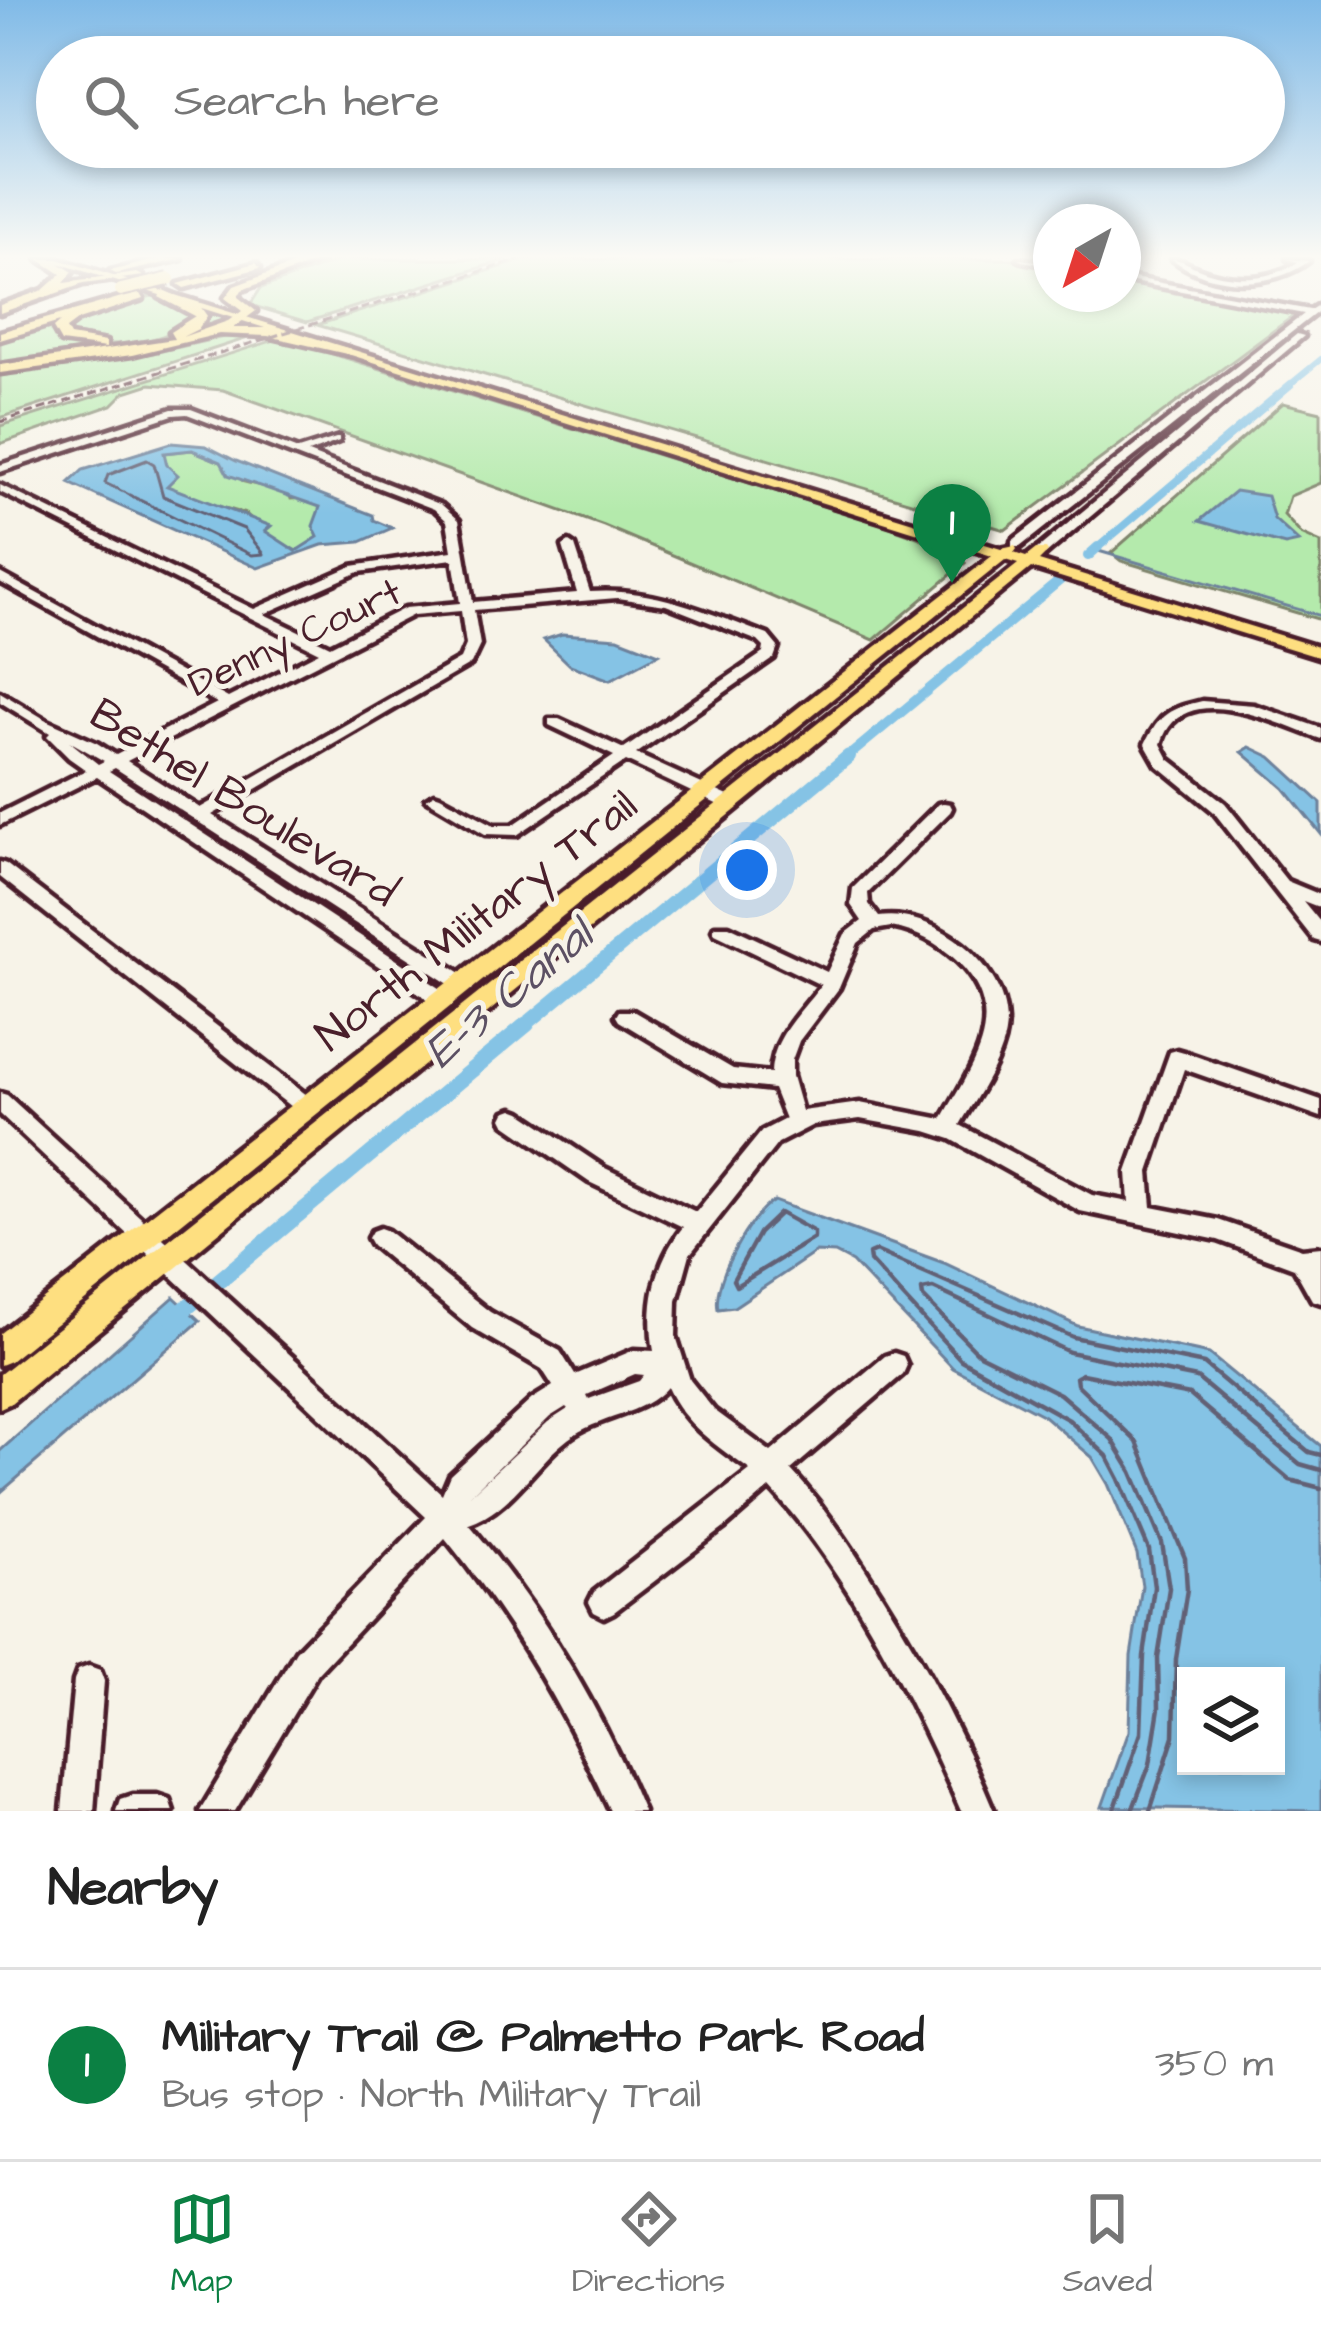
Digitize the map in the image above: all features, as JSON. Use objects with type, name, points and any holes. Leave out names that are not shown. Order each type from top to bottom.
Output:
[{"type":"highway","points":[[83,344],[129,344]]},
{"type":"highway","points":[[0,369],[164,344]]},
{"type":"highway","points":[[312,344],[346,352]]},
{"type":"main road","points":[[323,344],[582,417]]},
{"type":"main road","points":[[340,344],[1010,549],[1321,653]]},
{"type":"main road","name":"North Military Trail","points":[[0,1393],[706,792],[1010,549]]},
{"type":"main road","points":[[1035,557],[1321,638]]},
{"type":"main road","name":"North Military Trail","points":[[0,1351],[164,1257],[308,1108],[731,804],[1035,557]]},
{"type":"street","points":[[1010,549],[1277,344]]},
{"type":"street","points":[[1035,557],[1282,344]]},
{"type":"street","points":[[0,469],[171,412],[194,412],[443,510],[453,520],[473,645],[459,667],[200,815]]},
{"type":"street","points":[[299,453],[335,439]]},
{"type":"street","points":[[0,488],[328,651]]},
{"type":"street","points":[[569,546],[584,594]]},
{"type":"street","points":[[254,614],[356,569],[459,554]]},
{"type":"street","points":[[0,577],[226,703]]},
{"type":"street","name":"Denny Court","points":[[0,820],[400,615],[584,594],[669,602],[763,638],[771,647],[769,655],[626,756]]},
{"type":"street","name":"Bethel Boulevard","points":[[0,696],[200,815],[456,1002]]},
{"type":"street","points":[[1321,730],[1254,709],[1205,706],[1170,717],[1153,740],[1158,756],[1219,807],[1321,936]]},
{"type":"street","points":[[554,722],[731,804]]},
{"type":"street","name":"Bethel Boulevard","points":[[43,724],[97,770],[456,1002]]},
{"type":"street","points":[[434,799],[490,830],[506,832],[528,825],[626,756]]},
{"type":"street","points":[[874,923],[860,905],[859,892],[944,808]]},
{"type":"street","points":[[0,868],[308,1108]]},
{"type":"street","points":[[1274,882],[1321,902]]},
{"type":"street","points":[[796,1121],[781,1082],[787,1044],[832,982],[853,936],[874,923],[902,922],[928,930],[975,971],[991,996],[996,1022],[992,1040],[947,1129]]},
{"type":"street","points":[[722,929],[832,982]]},
{"type":"street","points":[[626,1016],[729,1077],[781,1082]]},
{"type":"street","points":[[1141,1216],[1138,1172],[1178,1058],[1321,1109]]},
{"type":"street","points":[[0,1101],[446,1516],[515,1602],[554,1663],[627,1811]]},
{"type":"street","points":[[978,1811],[870,1605],[792,1491],[770,1469],[715,1432],[696,1411],[670,1364],[663,1327],[664,1291],[681,1248],[762,1144],[796,1121],[860,1111],[947,1129],[991,1148],[1076,1199],[1218,1230],[1312,1259],[1321,1292]]},
{"type":"street","points":[[513,1118],[597,1175],[699,1224]]},
{"type":"street","points":[[380,1238],[481,1320],[551,1360],[578,1401]]},
{"type":"street","points":[[216,1811],[307,1662],[446,1516],[481,1506],[557,1431],[578,1401],[648,1390],[670,1364]]},
{"type":"street","points":[[604,1602],[715,1518],[894,1365]]},
{"type":"street","points":[[78,1811],[89,1681]]},
{"type":"street","points":[[132,1811],[157,1811]]},
{"type":"green space","points":[[0,344],[155,344],[0,367]]},
{"type":"green space","points":[[195,344],[231,344],[0,418],[0,375]]},
{"type":"green space","points":[[263,344],[299,344],[885,525],[947,548],[965,563],[874,640],[604,526],[223,390],[150,384],[125,392],[112,405],[0,444],[0,426]]},
{"type":"green space","points":[[379,344],[1256,344],[1005,530]]},
{"type":"green space","points":[[1283,403],[1321,412],[1321,483],[1290,496],[1284,515],[1301,534],[1321,543],[1321,620],[1121,561],[1111,553]]},
{"type":"green space","points":[[192,450],[221,462],[244,482],[289,493],[291,499],[308,498],[321,507],[319,537],[297,551],[282,546],[246,514],[166,486],[162,453]]},
{"type":"water","points":[[171,443],[206,446],[373,515],[392,528],[360,542],[322,545],[258,568],[69,483],[83,470]],"holes":[[[192,450],[221,462],[228,475],[320,507],[313,526],[318,537],[296,551],[265,531],[271,526],[167,486],[178,475],[167,465],[164,453]]]},
{"type":"water","points":[[1235,491],[1267,496],[1274,519],[1299,542],[1285,545],[1199,521]]},
{"type":"water","points":[[562,634],[618,638],[659,654],[610,680],[570,665],[544,640]]},
{"type":"water","points":[[1250,747],[1271,757],[1321,803],[1321,834],[1284,788],[1242,752]]},
{"type":"water","points":[[774,1201],[944,1263],[1078,1326],[1209,1354],[1321,1446],[1321,1811],[1102,1807],[1129,1731],[1131,1656],[1142,1586],[1137,1554],[1092,1457],[1044,1416],[953,1368],[852,1262],[835,1253],[816,1252],[734,1307],[718,1309],[727,1266],[754,1220]]},
{"type":"water","points":[[174,1297],[200,1321],[0,1493],[0,1451]]},
{"type":"waterway","name":"E-3 Canal","points":[[1287,387],[1321,359]]},
{"type":"waterway","name":"E-3 Canal","points":[[1095,550],[1291,384]]},
{"type":"waterway","name":"E-3 Canal","points":[[1088,556],[1098,547]]},
{"type":"waterway","points":[[1095,550],[1321,616]]},
{"type":"waterway","name":"E-3 Canal","points":[[845,759],[1064,577]]},
{"type":"waterway","name":"E-3 Canal","points":[[523,1027],[849,756]]},
{"type":"waterway","name":"E-3 Canal","points":[[173,1319],[527,1024]]},
{"type":"railway","points":[[0,422],[250,344]]},
{"type":"place","name":"Military Trail @ Palmetto Park Road","points":[[952,583]]}]
